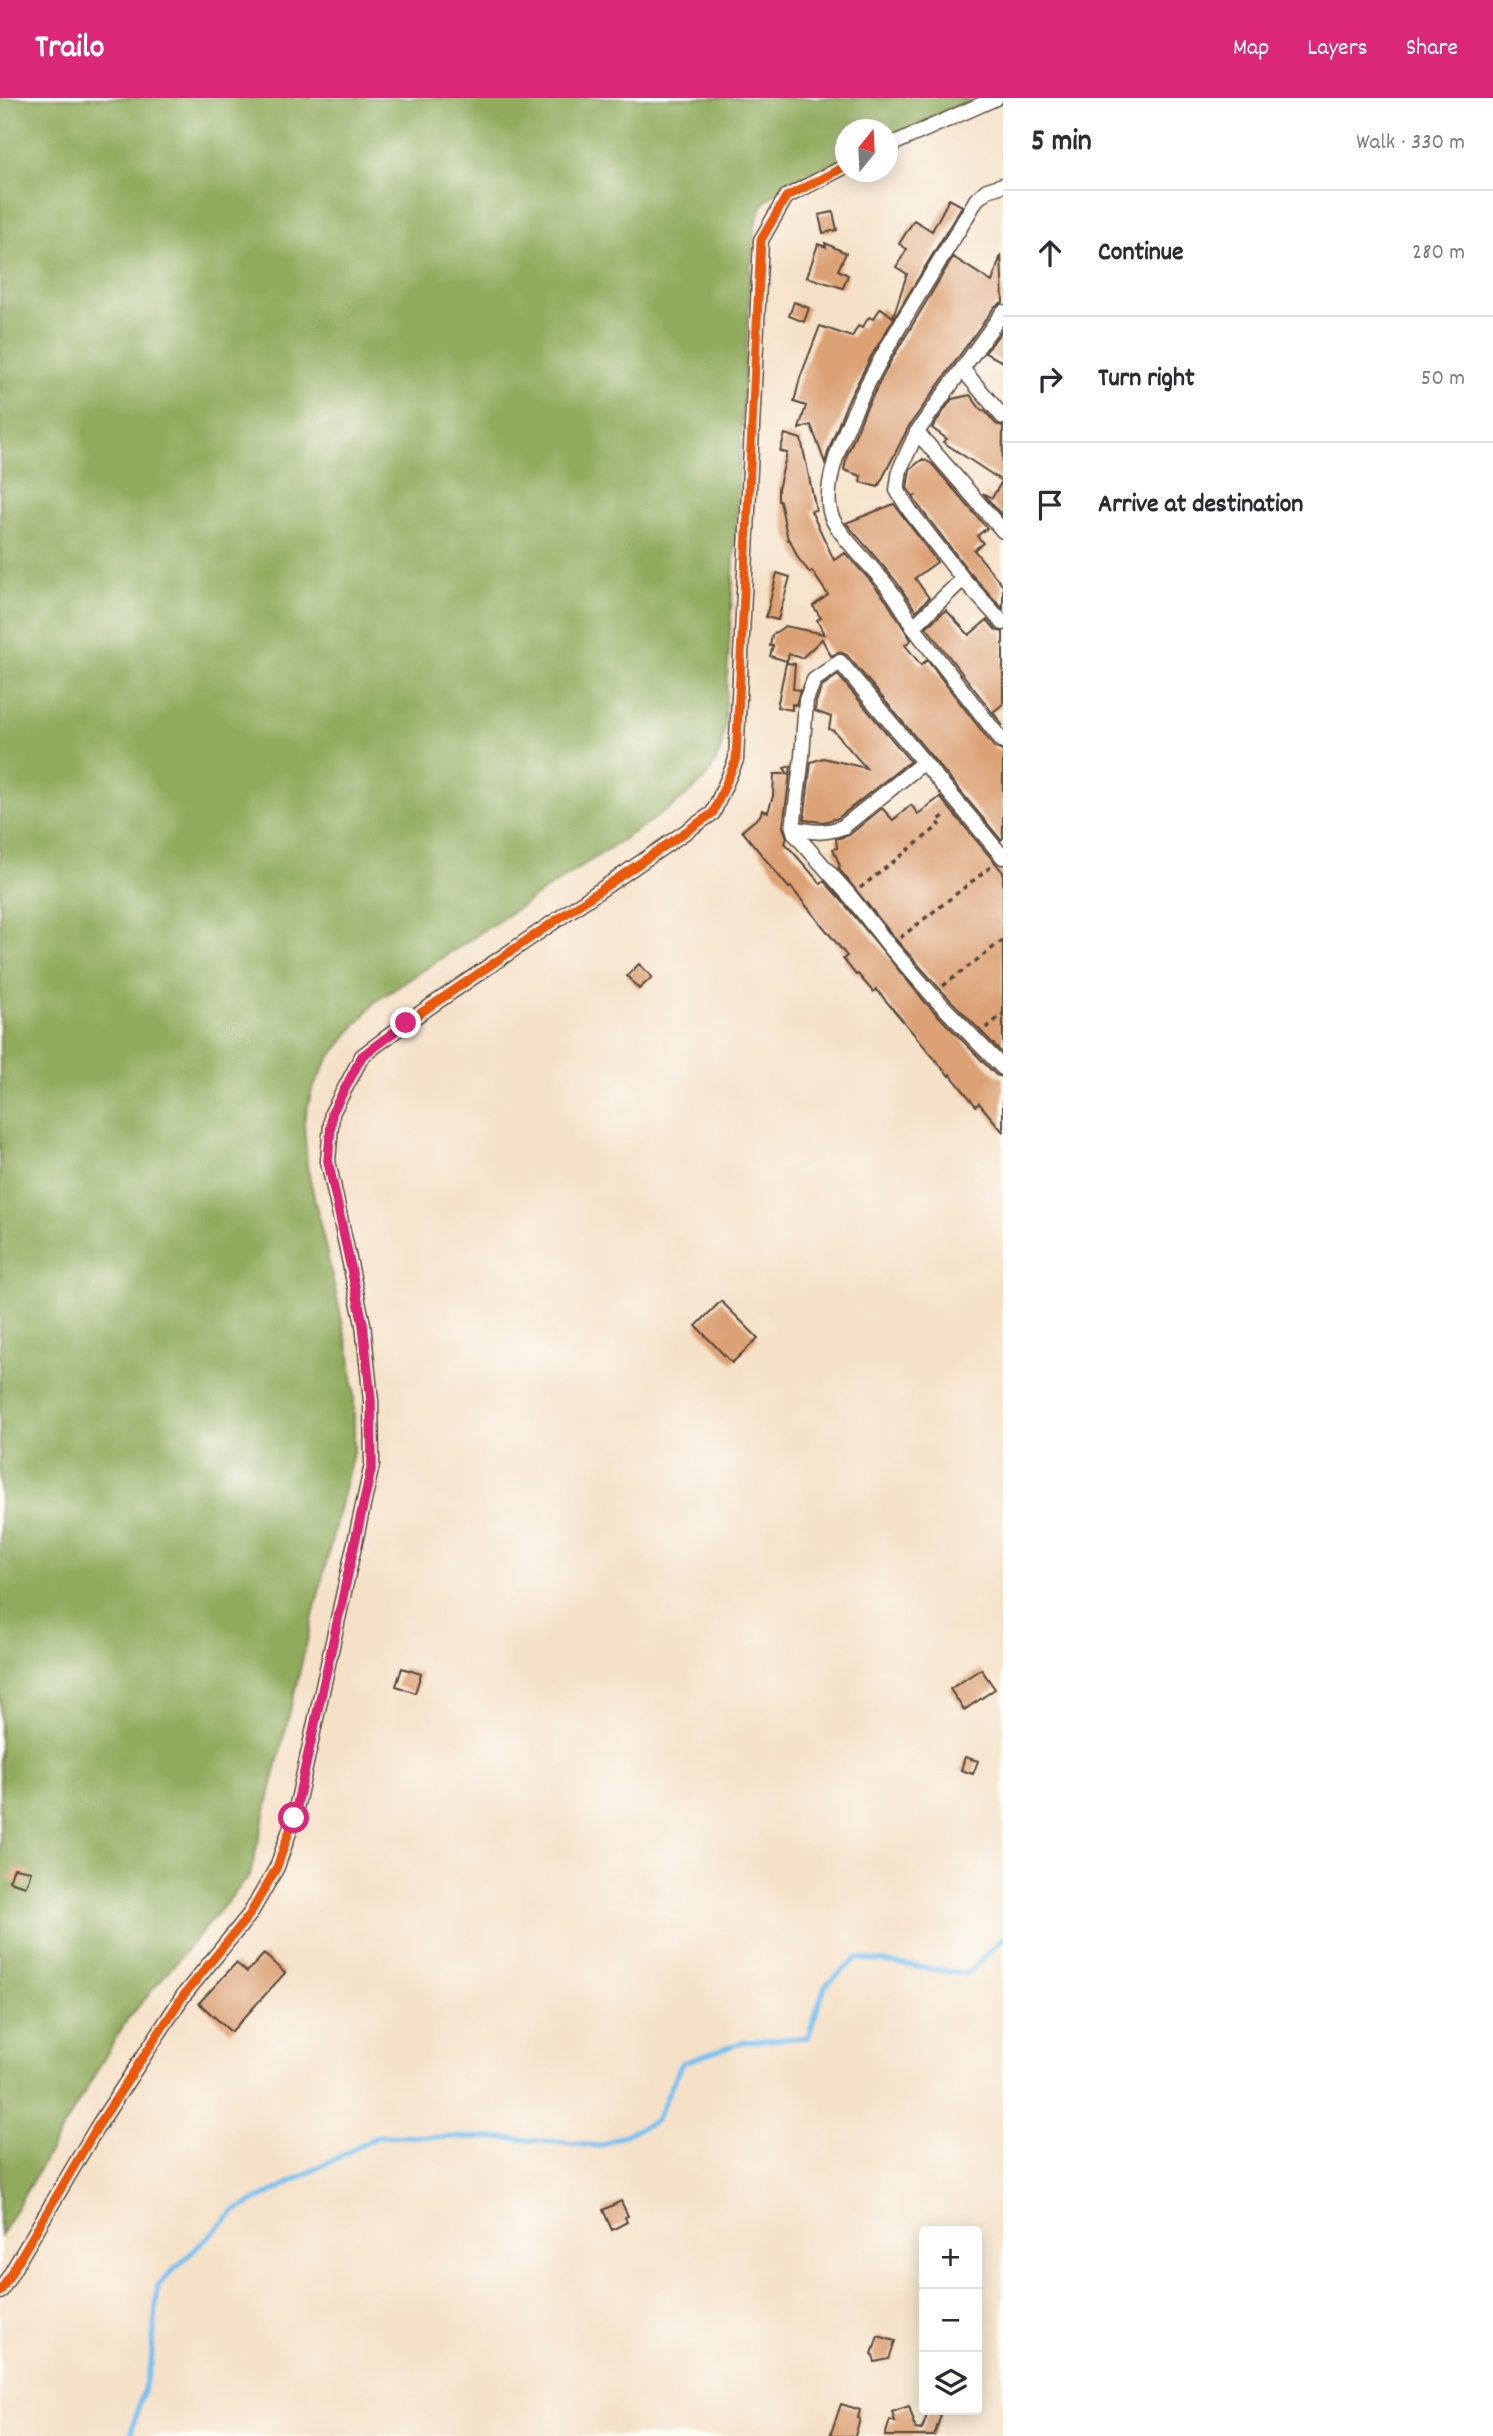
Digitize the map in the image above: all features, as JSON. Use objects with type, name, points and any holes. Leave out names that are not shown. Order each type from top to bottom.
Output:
[{"type":"street","points":[[898,141],[996,98]]},
{"type":"street","points":[[0,2292],[96,2129],[183,1996],[250,1914],[277,1867],[294,1818],[372,1465],[371,1401],[363,1324],[328,1161],[332,1113],[362,1056],[713,813],[736,760],[761,240],[786,197],[835,171]]},
{"type":"street","points":[[1003,185],[987,190],[976,200],[874,371],[839,448],[831,472],[828,497],[833,519],[903,607],[913,626],[1003,742]]},
{"type":"street","points":[[1003,312],[917,432],[900,469],[897,490],[963,579],[1003,623]]},
{"type":"street","points":[[963,370],[1003,417]]},
{"type":"street","points":[[917,432],[1003,531]]},
{"type":"street","points":[[913,626],[963,579]]},
{"type":"street","points":[[1003,857],[840,662],[814,680],[806,700],[793,828],[795,834],[932,995],[1003,1068]]},
{"type":"street","points":[[793,828],[828,833],[843,827],[924,761]]},
{"type":"path","points":[[850,896],[940,825],[937,821],[960,804]]},
{"type":"path","points":[[890,947],[1003,857]]},
{"type":"path","points":[[932,995],[1003,940]]},
{"type":"path","points":[[974,1038],[1003,1014]]},
{"type":"green space","points":[[0,98],[973,98],[898,134],[898,119],[835,119],[835,163],[780,190],[764,204],[758,217],[751,262],[724,732],[713,767],[700,784],[672,807],[375,1002],[329,1058],[312,1090],[304,1121],[307,1166],[350,1356],[354,1397],[354,1448],[250,1875],[126,2021],[0,2236]]},
{"type":"building","points":[[949,199],[962,206],[872,355],[847,403],[825,463],[811,425],[799,429],[806,406],[794,402],[820,326],[852,337],[858,326],[862,328],[869,317],[873,319],[881,308],[893,317],[907,274],[896,267],[907,249],[899,244],[914,220],[932,231]]},
{"type":"building","points":[[833,212],[837,230],[823,233],[819,215]]},
{"type":"building","points":[[825,243],[846,253],[838,270],[848,275],[843,288],[807,277],[818,244],[826,247]]},
{"type":"building","points":[[1001,255],[1003,302],[995,306],[909,426],[878,487],[860,482],[861,476],[844,470],[847,455],[865,411],[889,364],[953,257],[992,282]]},
{"type":"building","points":[[794,302],[809,308],[804,322],[789,316]]},
{"type":"building","points":[[1003,329],[1003,362],[985,353]]},
{"type":"building","points":[[970,395],[982,411],[996,424],[1003,426],[1002,516],[983,493],[992,498],[1002,481],[943,442],[947,439],[932,428],[952,399]]},
{"type":"building","points":[[785,434],[801,439],[816,510],[811,511],[834,560],[845,553],[869,579],[911,640],[905,645],[921,665],[927,660],[995,748],[1003,751],[1001,840],[847,655],[840,652],[831,656],[822,639],[802,658],[789,654],[787,661],[770,656],[772,635],[785,626],[824,634],[817,620],[821,618],[813,606],[828,595],[812,571],[810,573],[798,558],[788,540],[778,501],[778,489],[787,453],[780,451]]},
{"type":"building","points":[[923,459],[932,464],[987,528],[977,536],[983,543],[974,550],[1003,586],[1003,609],[970,573],[907,488],[910,469]]},
{"type":"building","points":[[894,504],[937,562],[915,578],[929,598],[916,611],[896,581],[846,523]]},
{"type":"building","points":[[777,573],[790,577],[778,620],[766,617]]},
{"type":"building","points":[[946,610],[969,635],[987,620],[996,630],[1003,632],[1003,704],[993,712],[1003,726],[926,627]]},
{"type":"building","points":[[786,663],[795,664],[793,689],[800,690],[796,705],[792,704],[792,710],[777,707]]},
{"type":"building","points":[[838,675],[910,761],[838,818],[823,822],[804,820],[811,762],[823,758],[866,768],[834,731],[829,729],[831,717],[815,711],[822,686]]},
{"type":"building","points":[[791,766],[783,827],[787,838],[785,843],[821,884],[824,881],[843,902],[925,1002],[996,1075],[1003,1077],[1003,1132],[979,1103],[976,1106],[950,1074],[949,1076],[876,989],[873,992],[858,974],[856,975],[843,959],[847,956],[742,831],[760,816],[762,810],[768,812],[773,796],[774,774],[788,774],[784,768]]},
{"type":"building","points":[[940,797],[1003,872],[1003,1054],[897,941],[838,868],[840,866],[833,849],[837,848],[836,839],[849,835],[882,808],[893,820],[911,805],[918,814]]},
{"type":"building","points":[[639,964],[652,977],[639,989],[627,976]]},
{"type":"building","points":[[721,1301],[758,1338],[732,1363],[696,1326]]},
{"type":"building","points":[[402,1668],[421,1674],[415,1693],[396,1686]]},
{"type":"building","points":[[981,1669],[995,1689],[964,1710],[950,1689]]},
{"type":"building","points":[[965,1757],[978,1761],[973,1774],[961,1770]]},
{"type":"building","points":[[14,1868],[31,1871],[26,1886],[9,1881]]},
{"type":"building","points":[[264,1954],[285,1973],[231,2032],[199,2003],[236,1963],[247,1972]]},
{"type":"building","points":[[621,2201],[628,2216],[625,2217],[627,2222],[612,2230],[603,2210]]},
{"type":"building","points":[[878,2336],[895,2341],[889,2359],[875,2362],[872,2354]]},
{"type":"building","points":[[841,2404],[860,2410],[855,2436],[830,2436]]},
{"type":"building","points":[[909,2406],[916,2429],[922,2430],[927,2415],[941,2415],[934,2436],[885,2436],[890,2420],[895,2422],[892,2412]]},
{"type":"waterway","points":[[130,2436],[151,2364],[158,2285],[235,2211],[379,2136],[506,2138],[599,2146],[656,2121],[682,2063],[744,2042],[808,2037],[825,1986],[857,1958],[967,1974],[1003,1938]]},
{"type":"cycle path","points":[[0,2292],[96,2129],[183,1996],[250,1914],[277,1867],[294,1818],[372,1465],[371,1401],[363,1324],[328,1161],[332,1113],[362,1056],[713,813],[736,760],[761,240],[786,197],[835,172]]},
{"type":"route","points":[[294,1818],[372,1465],[371,1401],[363,1324],[328,1161],[332,1113],[362,1056],[406,1023]]}]
